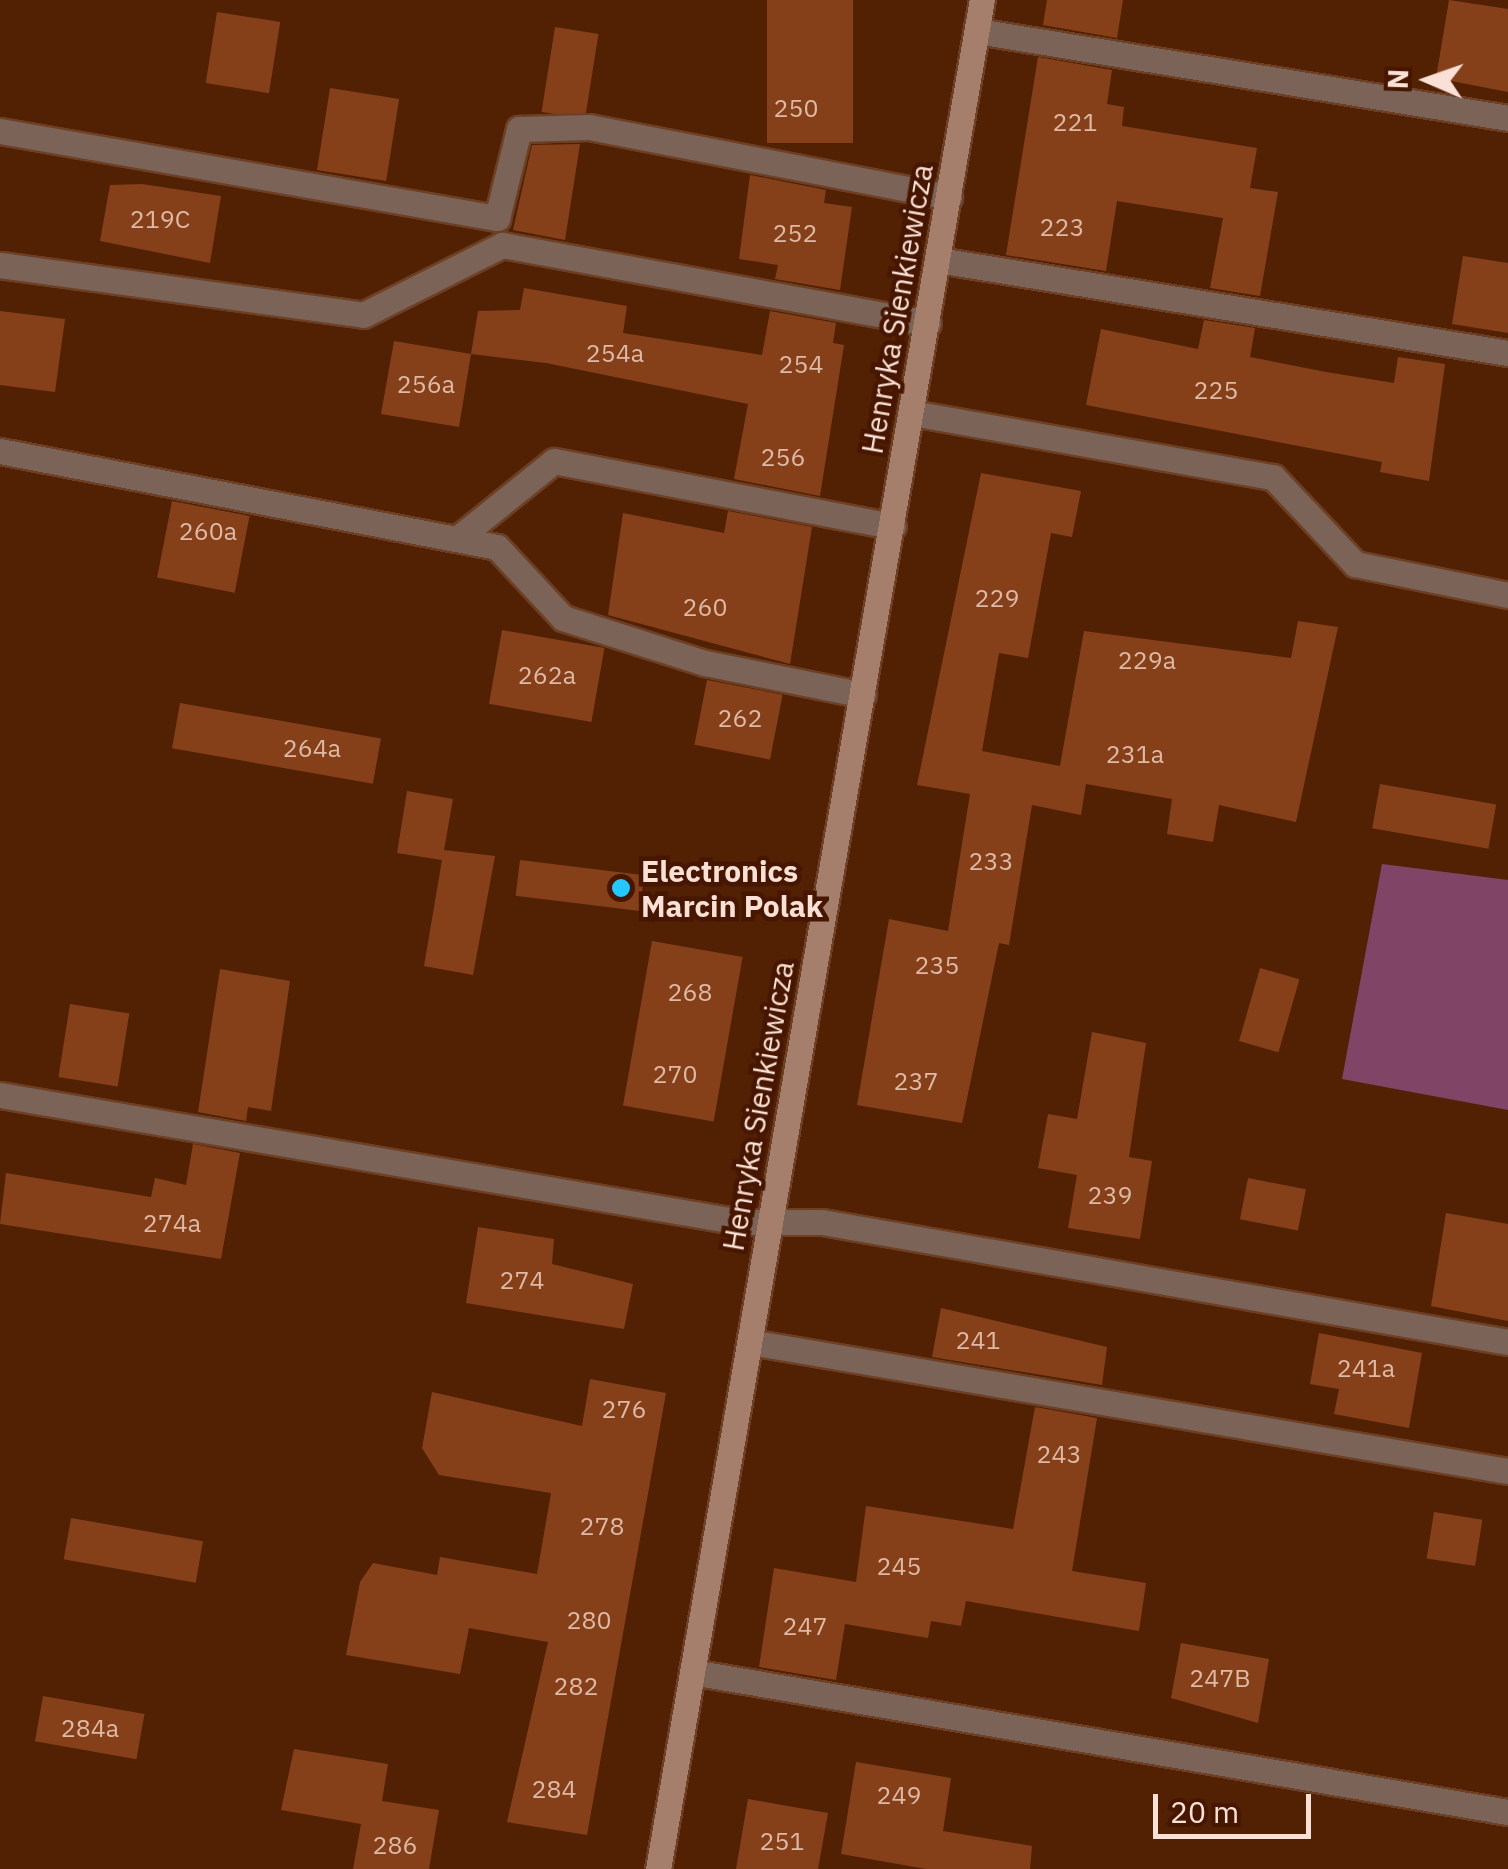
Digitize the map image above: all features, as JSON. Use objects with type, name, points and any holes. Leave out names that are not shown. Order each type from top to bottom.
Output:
[{"type":"street","name":"Henryka Sienkiewicza","points":[[658,1869],[982,0]]},
{"type":"lane","points":[[977,31],[1508,118]]},
{"type":"lane","points":[[0,131],[497,218],[519,129],[590,127],[949,196]]},
{"type":"lane","points":[[0,264],[363,316],[502,245],[928,323]]},
{"type":"lane","points":[[938,260],[1508,353]]},
{"type":"lane","points":[[912,413],[1273,477],[1355,564],[1508,595]]},
{"type":"lane","points":[[0,452],[497,547],[563,618],[705,663],[863,694]]},
{"type":"lane","points":[[458,539],[554,461],[893,526]]},
{"type":"lane","points":[[0,1095],[771,1220],[822,1222],[1508,1342]]},
{"type":"lane","points":[[750,1342],[1508,1471]]},
{"type":"lane","points":[[692,1672],[1508,1812]]},
{"type":"shaded area","points":[[1382,864],[1508,880],[1508,1110],[1342,1079]]},
{"type":"building","points":[[767,0],[853,0],[853,143],[767,143]]},
{"type":"building","points":[[1047,0],[1123,0],[1117,38],[1043,25]]},
{"type":"building","points":[[1449,0],[1508,9],[1508,92],[1436,78]]},
{"type":"building","points":[[217,12],[280,22],[269,93],[206,83]]},
{"type":"building","points":[[555,27],[598,34],[585,119],[542,112]]},
{"type":"building","points":[[1038,57],[1112,70],[1107,104],[1124,107],[1122,126],[1257,148],[1250,188],[1278,192],[1260,296],[1210,288],[1223,218],[1117,201],[1106,271],[1006,255]]},
{"type":"building","points":[[330,88],[399,99],[386,181],[317,170]]},
{"type":"building","points":[[580,144],[565,240],[513,230],[532,145]]},
{"type":"building","points":[[750,175],[826,190],[824,203],[852,207],[840,290],[775,279],[778,265],[739,259]]},
{"type":"building","points":[[142,184],[221,196],[210,263],[100,241],[110,185]]},
{"type":"building","points":[[1463,256],[1508,263],[1508,333],[1452,324]]},
{"type":"building","points":[[524,288],[627,306],[623,333],[762,355],[770,311],[836,323],[833,343],[844,345],[820,496],[734,479],[748,404],[546,363],[471,354],[478,311],[520,310]]},
{"type":"building","points":[[0,311],[65,319],[55,392],[0,385]]},
{"type":"building","points":[[1204,320],[1255,328],[1250,357],[1326,372],[1394,383],[1398,357],[1445,364],[1429,481],[1380,472],[1382,462],[1086,405],[1101,329],[1198,349]]},
{"type":"building","points":[[394,341],[471,354],[459,427],[381,414]]},
{"type":"building","points":[[981,473],[1081,491],[1072,537],[1051,533],[1028,658],[999,653],[982,751],[1060,766],[1084,631],[1291,658],[1298,621],[1338,627],[1296,822],[1219,805],[1213,842],[1167,834],[1172,799],[1086,784],[1081,815],[1032,805],[1009,945],[999,943],[962,1123],[857,1105],[889,919],[948,931],[970,794],[917,785]]},
{"type":"building","points":[[172,501],[250,516],[235,593],[157,578]]},
{"type":"building","points":[[728,511],[812,527],[790,664],[608,615],[623,513],[724,533]]},
{"type":"building","points":[[502,630],[604,648],[591,722],[489,704]]},
{"type":"building","points":[[707,680],[783,695],[770,759],[694,745]]},
{"type":"building","points":[[180,703],[381,738],[373,784],[172,748]]},
{"type":"building","points":[[1380,784],[1496,804],[1488,849],[1372,828]]},
{"type":"building","points":[[407,791],[453,799],[444,850],[495,856],[473,975],[424,966],[442,860],[397,853]]},
{"type":"building","points":[[520,860],[644,875],[640,911],[516,896]]},
{"type":"building","points":[[652,941],[743,957],[714,1121],[623,1105]]},
{"type":"building","points":[[1260,968],[1299,979],[1278,1052],[1239,1041]]},
{"type":"building","points":[[220,969],[290,981],[271,1111],[248,1107],[246,1121],[198,1112]]},
{"type":"building","points":[[70,1004],[129,1013],[118,1086],[58,1077]]},
{"type":"building","points":[[1092,1032],[1146,1043],[1129,1157],[1152,1161],[1140,1239],[1068,1228],[1077,1175],[1038,1168],[1048,1114],[1077,1119]]},
{"type":"building","points":[[193,1144],[240,1153],[221,1259],[0,1224],[6,1173],[151,1197],[155,1178],[186,1185]]},
{"type":"building","points":[[1248,1178],[1306,1189],[1298,1230],[1240,1219]]},
{"type":"building","points":[[1446,1213],[1508,1224],[1508,1321],[1431,1306]]},
{"type":"building","points":[[478,1227],[554,1239],[552,1264],[633,1284],[624,1329],[466,1303]]},
{"type":"building","points":[[941,1308],[1107,1347],[1102,1385],[932,1357]]},
{"type":"building","points":[[1319,1333],[1422,1353],[1409,1428],[1334,1414],[1339,1389],[1310,1384]]},
{"type":"building","points":[[590,1379],[666,1393],[587,1835],[507,1822],[548,1642],[469,1628],[460,1674],[346,1655],[360,1582],[373,1563],[437,1575],[440,1557],[537,1574],[551,1493],[439,1475],[422,1448],[432,1392],[582,1426]]},
{"type":"building","points":[[1035,1407],[1097,1418],[1072,1571],[1146,1583],[1139,1631],[966,1601],[961,1626],[931,1621],[928,1638],[845,1624],[836,1680],[759,1667],[774,1568],[856,1582],[866,1506],[1013,1529]]},
{"type":"building","points":[[1434,1512],[1482,1520],[1475,1566],[1427,1558]]},
{"type":"building","points":[[71,1518],[203,1541],[196,1583],[64,1559]]},
{"type":"building","points":[[1181,1643],[1269,1659],[1258,1723],[1171,1698]]},
{"type":"building","points":[[43,1696],[144,1714],[136,1759],[35,1741]]},
{"type":"building","points":[[294,1749],[388,1764],[382,1801],[439,1810],[429,1869],[353,1869],[361,1824],[281,1810]]},
{"type":"building","points":[[856,1762],[951,1778],[943,1831],[1032,1846],[1030,1869],[926,1869],[841,1854]]},
{"type":"building","points":[[748,1799],[828,1813],[818,1869],[736,1869]]},
{"type":"place","name":"Electronics Marcin Polak","points":[[621,888]]}]
